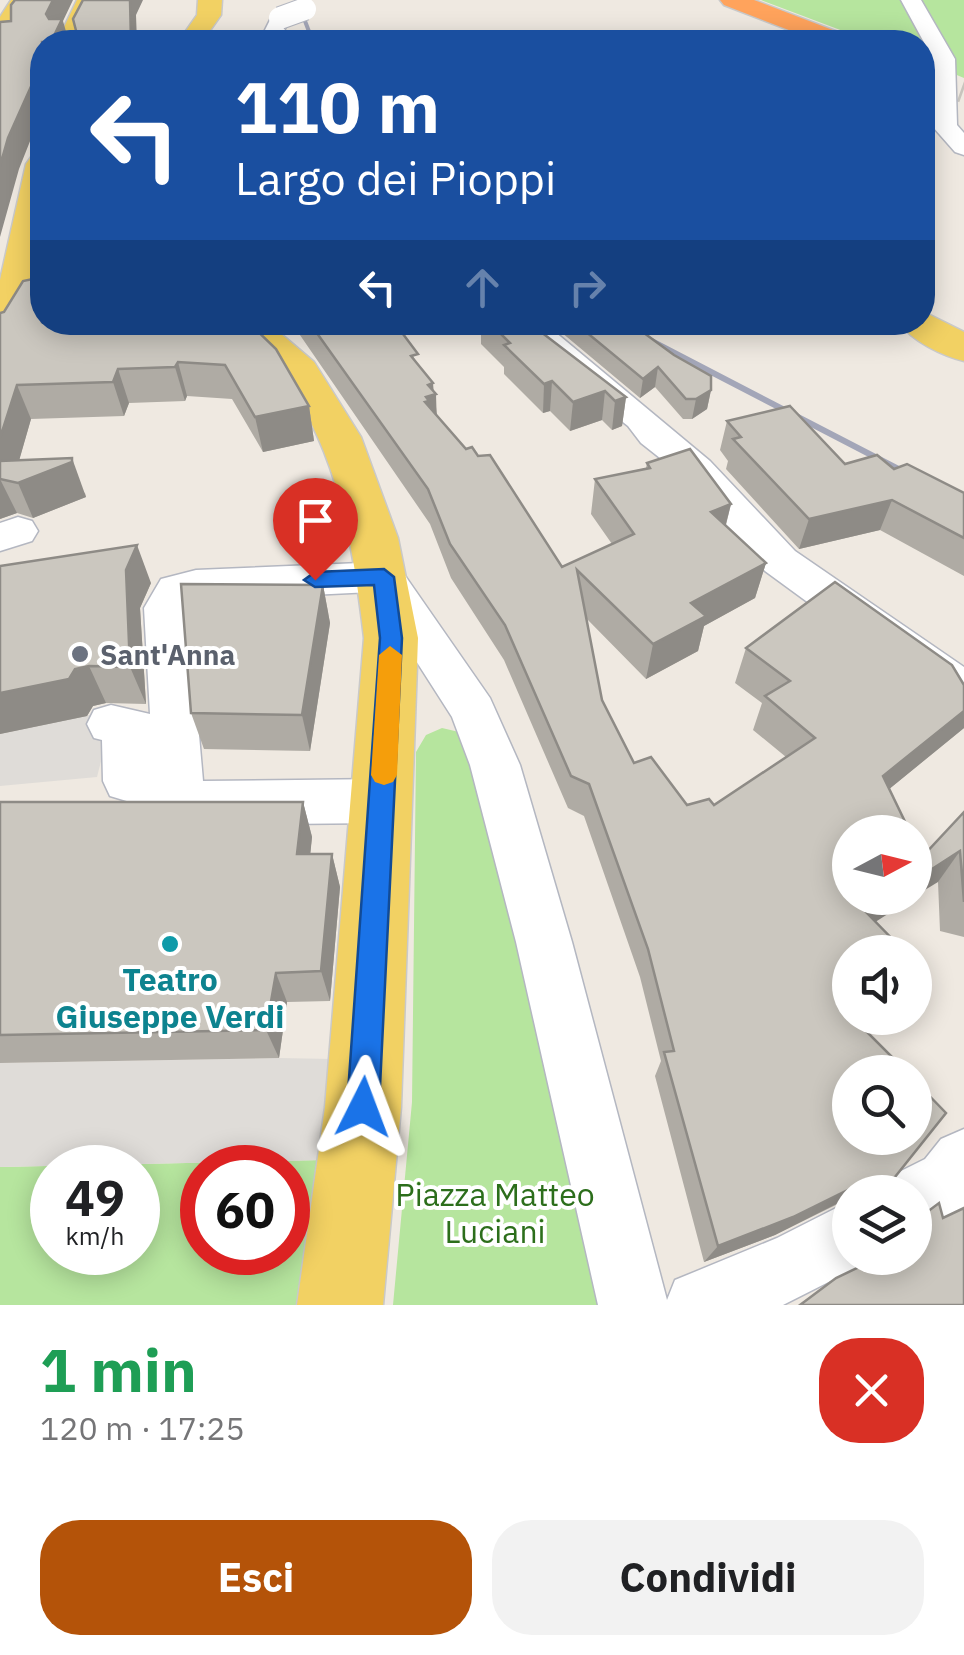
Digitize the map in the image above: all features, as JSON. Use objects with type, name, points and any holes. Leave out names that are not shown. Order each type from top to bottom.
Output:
[{"type":"highway","points":[[724,1],[776,30]]},
{"type":"highway","points":[[724,1],[807,30]]},
{"type":"main road","points":[[0,36],[22,0]]},
{"type":"main road","points":[[75,30],[89,0]]},
{"type":"main road","points":[[199,30],[210,15],[210,0]]},
{"type":"main road","points":[[0,336],[12,312],[30,223]]},
{"type":"main road","points":[[935,332],[964,349]]},
{"type":"main road","points":[[258,335],[303,375],[341,444],[384,577],[391,638],[417,679],[383,801],[370,948],[363,1107],[340,1305]]},
{"type":"street","points":[[911,0],[928,30]]},
{"type":"street","points":[[275,30],[280,18],[304,5]]},
{"type":"street","points":[[935,43],[944,59],[945,127],[964,147]]},
{"type":"street","points":[[536,335],[641,418],[654,435],[697,469],[780,561],[952,683],[964,704]]},
{"type":"street","points":[[173,802],[166,602],[171,596],[196,584],[384,577]]},
{"type":"street","points":[[807,579],[828,585],[964,676]]},
{"type":"street","points":[[417,679],[473,712],[495,765],[544,942],[633,1305]]},
{"type":"street","points":[[111,724],[126,725],[128,781],[145,778],[146,716],[164,714],[173,802]]},
{"type":"street","points":[[92,803],[383,801]]},
{"type":"street","points":[[932,1191],[948,1182],[964,1162]]},
{"type":"street","points":[[700,1305],[832,1245]]},
{"type":"green space","points":[[761,0],[964,0],[964,78],[935,66],[935,30],[840,30]]},
{"type":"green space","name":"Piazza Matteo Luciani","points":[[442,728],[459,732],[471,754],[609,1305],[393,1305],[412,1102],[416,752],[426,735]]},
{"type":"green space","points":[[310,1160],[324,1160],[308,1305],[0,1305],[0,1167],[30,1166],[30,1275],[160,1275],[160,1164],[180,1163],[180,1275],[310,1275]]},
{"type":"shaded area","points":[[114,710],[97,777],[0,786],[0,734]]},
{"type":"shaded area","points":[[332,1059],[324,1160],[310,1160],[310,1145],[180,1145],[180,1163],[160,1164],[160,1145],[30,1145],[30,1166],[0,1167],[0,1063]]},
{"type":"building","points":[[15,0],[53,0],[46,14],[49,19],[62,19],[57,30],[30,30],[30,89],[0,166],[0,22],[11,21]]},
{"type":"building","points":[[83,0],[130,0],[131,30],[76,30],[73,19]]},
{"type":"building","points":[[30,280],[30,335],[261,335],[276,349],[309,406],[255,417],[225,365],[178,362],[175,367],[118,369],[113,382],[17,385],[0,438],[0,313],[23,281]]},
{"type":"building","points":[[318,335],[404,335],[418,354],[411,356],[433,383],[428,385],[436,394],[426,397],[429,401],[425,402],[466,449],[472,447],[478,456],[490,455],[562,567],[634,534],[595,479],[650,468],[647,463],[690,449],[731,504],[711,512],[766,563],[691,603],[706,616],[653,644],[577,570],[602,700],[634,763],[651,757],[687,805],[709,799],[714,805],[815,738],[765,696],[790,681],[746,648],[835,582],[952,665],[964,685],[964,711],[883,776],[902,815],[832,815],[832,915],[869,915],[888,935],[832,935],[832,1035],[870,1035],[890,1055],[832,1055],[832,1155],[913,1155],[897,1175],[832,1175],[832,1198],[718,1246],[664,1052],[674,1051],[648,949],[589,784],[571,776],[505,625],[450,544],[428,489]]},
{"type":"building","points":[[502,335],[545,335],[626,397],[615,401],[605,391],[573,402],[552,381],[544,384],[504,345],[510,343]]},
{"type":"building","points":[[590,335],[647,335],[711,376],[711,390],[696,399],[686,399],[658,367],[643,379]]},
{"type":"building","points":[[790,406],[845,464],[877,455],[894,469],[907,464],[964,493],[964,538],[892,500],[809,519],[733,439],[741,437],[727,421]]},
{"type":"building","points":[[72,458],[72,462],[18,483],[0,479],[0,461]]},
{"type":"building","points":[[137,545],[126,570],[130,667],[89,666],[75,669],[69,679],[0,693],[0,566]]},
{"type":"building","points":[[181,584],[323,585],[302,715],[191,713]]},
{"type":"building","name":"Teatro Giuseppe Verdi","points":[[0,802],[303,802],[297,854],[332,854],[321,971],[276,973],[266,1030],[0,1035]]},
{"type":"building","points":[[964,812],[964,902],[960,851],[932,869],[932,846]]},
{"type":"building","points":[[932,1099],[946,1113],[932,1131]]},
{"type":"building","points":[[939,1203],[943,1218],[964,1208],[964,1305],[800,1305],[842,1275],[932,1275],[932,1208]]},
{"type":"tunnel","points":[[935,79],[964,89]]},
{"type":"railway","points":[[297,0],[308,30]]},
{"type":"railway","points":[[640,335],[964,503]]},
{"type":"slow traffic","points":[[384,775],[390,655]]},
{"type":"place","name":"Sant'Anna","points":[[80,654]]},
{"type":"place","name":"Teatro Giuseppe Verdi","points":[[170,944]]},
{"type":"route","points":[[315,580],[384,577],[391,638],[363,1107]]}]
